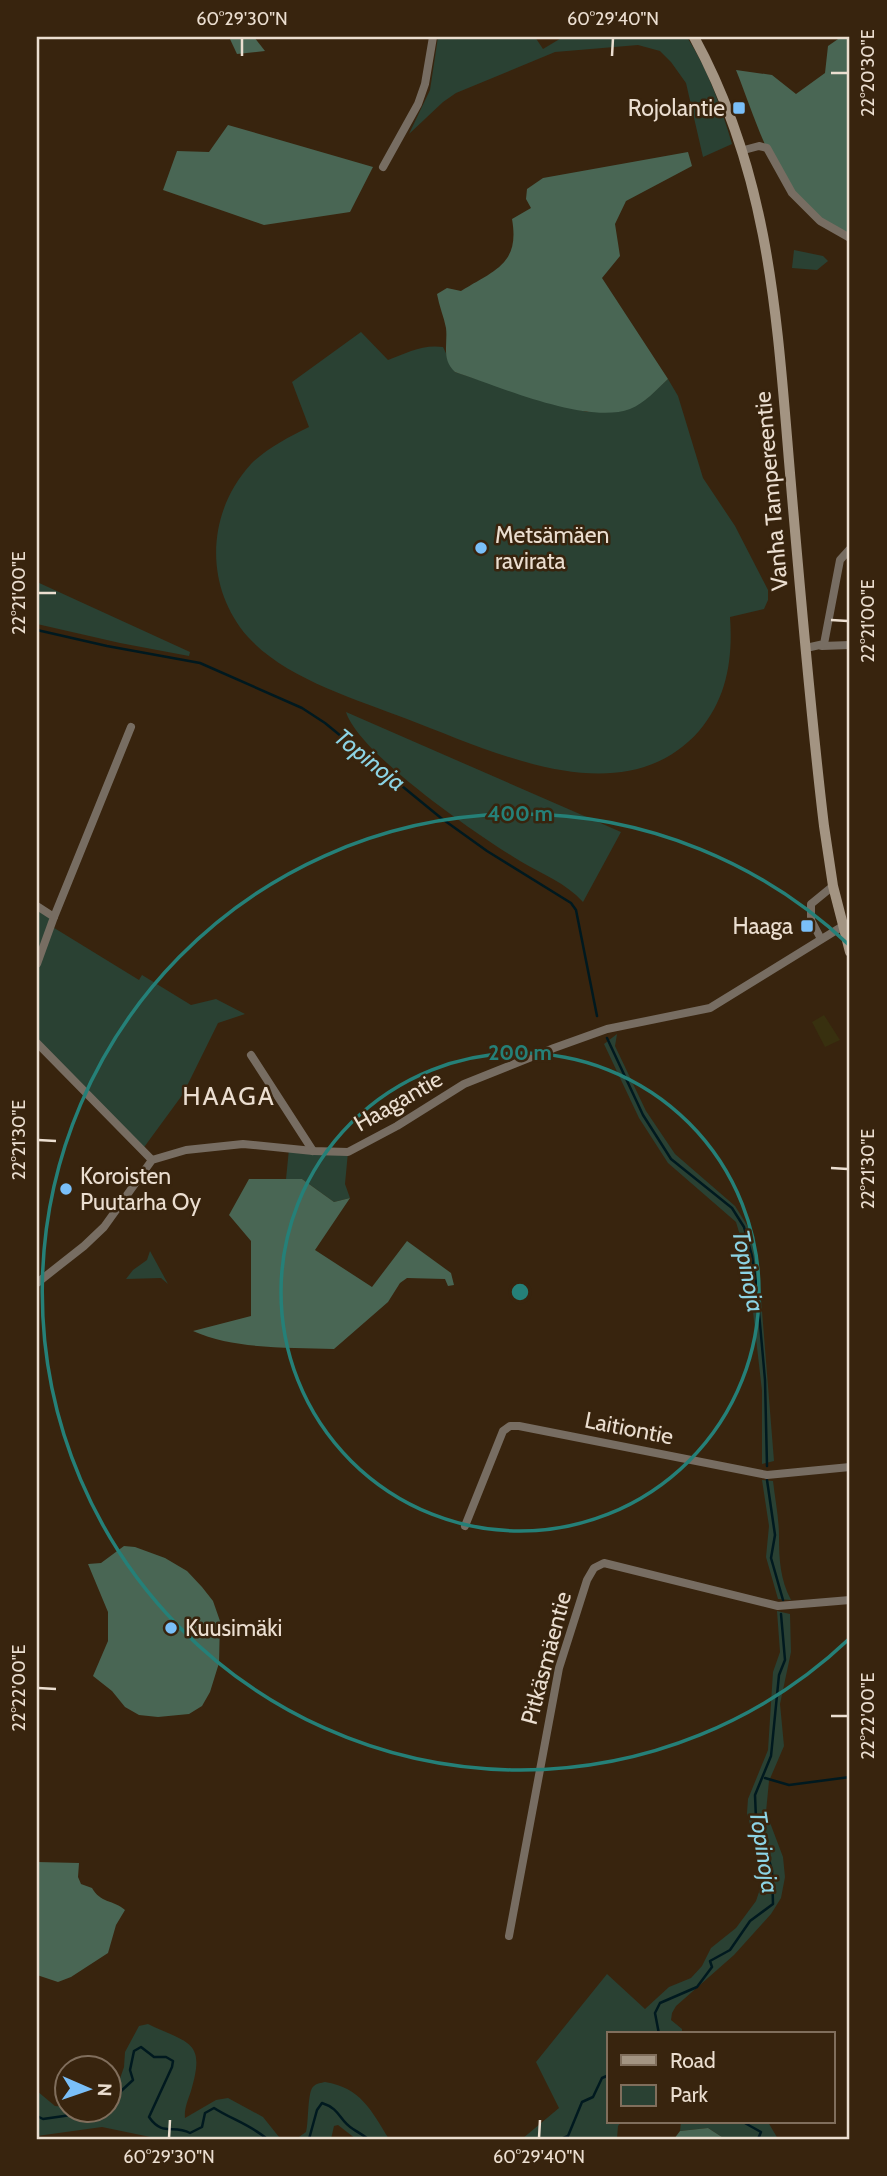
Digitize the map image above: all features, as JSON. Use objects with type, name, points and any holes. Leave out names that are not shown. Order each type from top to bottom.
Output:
[{"type":"main road","name":"Vanha Tampereentie","points":[[694,37],[714,75],[744,150],[763,227],[774,302],[819,790],[834,886],[850,952]]},
{"type":"street","points":[[383,167],[418,104],[425,84],[433,37]]},
{"type":"street","points":[[744,150],[759,146],[767,148],[792,193],[820,221],[850,238]]},
{"type":"street","points":[[821,646],[827,637],[840,560],[850,549]]},
{"type":"street","points":[[806,648],[850,645]]},
{"type":"street","points":[[37,964],[131,727]]},
{"type":"street","points":[[821,939],[811,920],[811,904],[834,886]]},
{"type":"street","points":[[37,906],[54,917]]},
{"type":"street","name":"Haagantie","points":[[152,1160],[170,1153],[243,1144],[348,1152],[397,1126],[464,1084],[554,1048],[607,1030],[710,1008],[843,926]]},
{"type":"street","points":[[37,1043],[152,1160],[128,1197],[96,1236],[37,1283]]},
{"type":"street","points":[[251,1055],[313,1151]]},
{"type":"street","name":"Laitiontie","points":[[466,1526],[503,1431],[510,1426],[768,1475],[850,1467]]},
{"type":"street","name":"Pitkäsmäentie","points":[[509,1936],[559,1668],[594,1567],[604,1563],[778,1606],[850,1600]]},
{"type":"green space","points":[[229,37],[254,37],[265,51],[237,54]]},
{"type":"green space","points":[[438,37],[535,37],[543,49],[563,37],[687,37],[713,89],[732,144],[703,157],[686,83],[660,51],[638,45],[555,52],[456,93],[409,134],[430,90]]},
{"type":"green space","points":[[841,37],[850,37],[850,238],[821,222],[791,192],[769,153],[736,70],[772,75],[796,94],[825,73],[828,46]]},
{"type":"green space","points":[[228,125],[373,167],[350,212],[264,225],[163,190],[177,151],[209,152]]},
{"type":"green space","points":[[688,152],[692,166],[626,201],[615,224],[620,256],[602,278],[668,379],[655,392],[630,409],[612,413],[591,412],[542,402],[455,372],[448,362],[446,328],[437,294],[447,288],[461,291],[502,264],[512,246],[512,219],[531,208],[526,199],[527,189],[543,178]]},
{"type":"green space","points":[[794,250],[823,256],[828,261],[817,270],[792,268]]},
{"type":"green space","name":"Metsämäen ravirata","points":[[361,332],[388,360],[422,348],[443,347],[455,372],[587,412],[646,399],[668,379],[678,396],[703,478],[735,526],[768,590],[768,600],[764,609],[730,617],[729,663],[722,692],[699,731],[668,756],[633,770],[596,773],[556,769],[517,760],[323,686],[282,665],[248,637],[224,596],[218,573],[216,550],[225,505],[236,483],[257,458],[309,427],[292,382]]},
{"type":"green space","points":[[37,582],[190,652],[189,656],[37,624]]},
{"type":"green space","points":[[346,712],[621,832],[583,902],[561,884],[520,861],[423,793],[373,750]]},
{"type":"green space","points":[[37,906],[54,917],[51,926],[139,980],[142,975],[191,1005],[216,999],[245,1014],[218,1023],[183,1094],[142,1150],[37,1043]]},
{"type":"green space","points":[[617,1034],[615,1046],[646,1111],[675,1154],[735,1206],[750,1230],[758,1261],[774,1461],[762,1464],[762,1391],[747,1259],[736,1222],[668,1163],[639,1118],[604,1044]]},
{"type":"green space","points":[[289,1149],[348,1152],[345,1184],[350,1198],[334,1202],[302,1179],[286,1179]]},
{"type":"green space","points":[[249,1179],[302,1179],[334,1202],[350,1198],[315,1250],[372,1287],[407,1241],[451,1273],[454,1285],[448,1286],[445,1279],[407,1278],[400,1283],[388,1302],[334,1349],[244,1345],[193,1331],[251,1316],[251,1241],[229,1215]]},
{"type":"green space","points":[[150,1251],[168,1284],[161,1278],[126,1279],[147,1260]]},
{"type":"green space","points":[[762,1480],[773,1481],[781,1569],[791,1600],[778,1599],[766,1557],[769,1526]]},
{"type":"green space","points":[[124,1546],[135,1547],[165,1558],[187,1571],[213,1601],[220,1621],[219,1663],[210,1692],[202,1706],[189,1714],[158,1717],[139,1715],[125,1707],[112,1691],[93,1676],[108,1641],[108,1612],[88,1564],[101,1563]]},
{"type":"green space","points":[[777,1611],[790,1614],[791,1652],[780,1704],[784,1746],[769,1781],[766,1812],[783,1857],[785,1877],[781,1898],[771,1914],[734,1955],[676,2006],[671,2020],[682,2032],[607,2032],[607,2124],[620,2124],[617,2139],[522,2139],[559,2108],[536,2062],[607,1974],[645,2009],[669,1987],[691,1978],[702,1966],[711,1948],[736,1928],[756,1901],[762,1883],[763,1857],[747,1813],[748,1799],[768,1750],[773,1672],[780,1652]]},
{"type":"green space","points":[[37,1862],[79,1863],[78,1877],[81,1884],[92,1888],[103,1899],[125,1910],[116,1925],[108,1953],[71,1977],[58,1982],[37,1975]]},
{"type":"green space","points":[[148,2024],[184,2041],[195,2053],[195,2074],[185,2118],[216,2100],[228,2098],[263,2117],[279,2137],[285,2139],[160,2139],[102,2127],[37,2136],[37,2091],[52,2104],[52,2124],[122,2124],[122,2073],[125,2052],[139,2026]]},
{"type":"green space","points":[[325,2082],[348,2089],[364,2102],[389,2139],[356,2139],[338,2125],[334,2126],[331,2139],[296,2139],[306,2132],[312,2089],[316,2084]]},
{"type":"green space","points":[[681,2124],[769,2124],[778,2139],[725,2139],[708,2128],[680,2131]]},
{"type":"green space","points":[[708,2128],[725,2139],[674,2139],[680,2131]]},
{"type":"sand","points":[[824,1015],[840,1040],[825,1047],[812,1022]]},
{"type":"waterway","name":"Topinoja","points":[[37,630],[200,663],[302,708],[325,723],[441,818],[487,851],[571,903],[576,910],[597,1016]]},
{"type":"waterway","name":"Topinoja","points":[[607,1038],[643,1115],[671,1159],[732,1208],[744,1227],[757,1290],[765,1380],[767,1466]]},
{"type":"waterway","name":"Topinoja","points":[[767,1480],[775,1535],[771,1558],[783,1600]]},
{"type":"waterway","name":"Topinoja","points":[[659,2032],[655,2013],[660,2003],[697,1987],[712,1967],[710,1961],[730,1950],[750,1921],[773,1904],[772,1871],[756,1819],[755,1795],[771,1756],[779,1675],[785,1660],[781,1614]]},
{"type":"waterway","points":[[765,1778],[789,1785],[850,1777]]},
{"type":"waterway","points":[[122,2090],[133,2080],[130,2070],[134,2051],[141,2047],[154,2057],[166,2057],[173,2061],[149,2117],[159,2127],[190,2133],[202,2127],[205,2113],[214,2108],[267,2139]]},
{"type":"waterway","points":[[561,2139],[568,2136],[582,2102],[593,2097],[602,2078],[607,2076]]},
{"type":"waterway","points":[[309,2139],[317,2110],[322,2103],[333,2108],[348,2126],[368,2139]]},
{"type":"waterway","points":[[37,2116],[43,2119],[52,2118]]},
{"type":"waterway","points":[[747,2124],[761,2132],[758,2139]]},
{"type":"place","name":"Rojolantie","points":[[739,108]]},
{"type":"place","name":"Metsämäen ravirata","points":[[481,548]]},
{"type":"place","name":"Haaga","points":[[807,926]]},
{"type":"place","name":"Koroisten Puutarha Oy","points":[[66,1189]]},
{"type":"place","name":"Kuusimäki","points":[[171,1628]]},
{"type":"district","name":"HAAGA","points":[[229,1096]]}]
